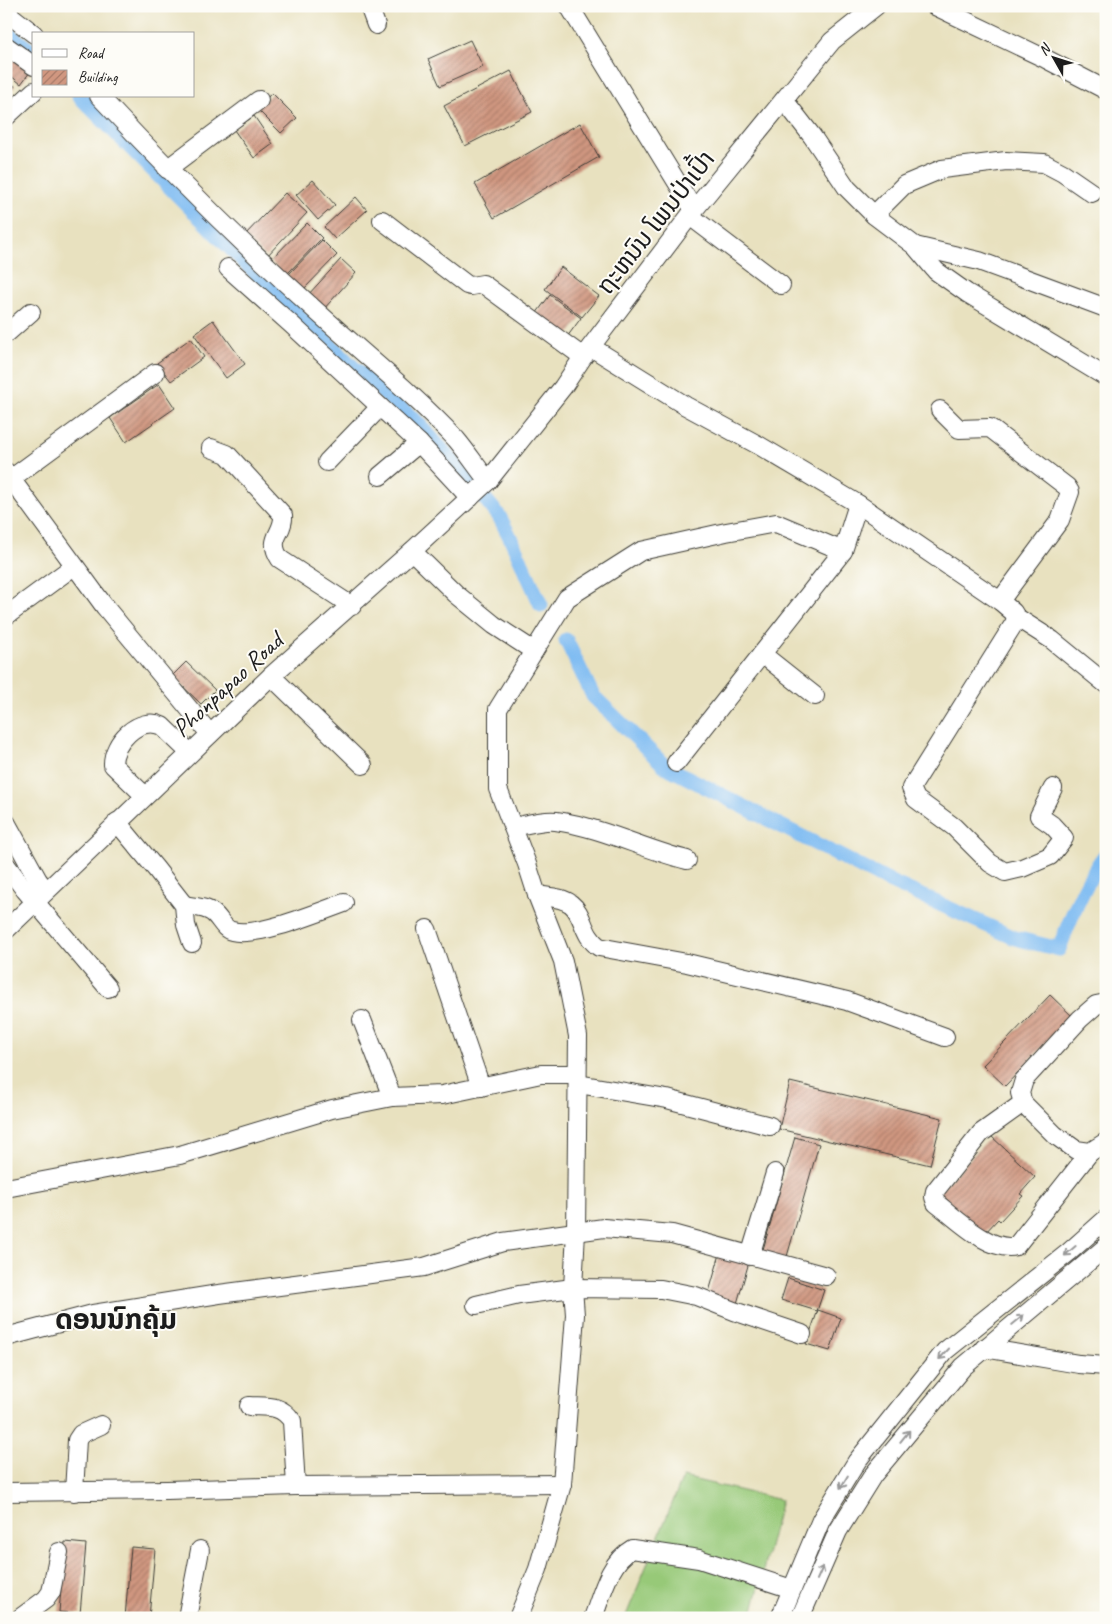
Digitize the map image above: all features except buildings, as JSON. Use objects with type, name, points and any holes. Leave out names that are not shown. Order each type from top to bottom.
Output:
[{"type":"street","points":[[369,6],[376,25]]},
{"type":"street","points":[[570,6],[692,213],[781,285]]},
{"type":"street","points":[[935,6],[1106,90]]},
{"type":"street","name":"ຖະຫນົນ ໂພນປ່າເປົ້າ","points":[[488,481],[563,387],[587,352],[692,213],[832,42],[867,9]]},
{"type":"street","points":[[6,12],[32,32]]},
{"type":"street","points":[[6,46],[32,65]]},
{"type":"street","points":[[6,117],[32,93]]},
{"type":"street","points":[[101,98],[167,169],[272,271],[457,440],[488,481]]},
{"type":"street","points":[[167,169],[259,100]]},
{"type":"street","points":[[784,100],[812,136],[846,188],[874,215],[915,246],[936,271],[967,293],[1106,376]]},
{"type":"street","points":[[874,215],[904,185],[942,169],[1006,161],[1044,163],[1063,173],[1092,193]]},
{"type":"street","points":[[382,220],[467,285],[483,284],[587,352],[760,446],[858,504],[1000,601],[1014,612],[1016,616],[1052,640],[1106,684]]},
{"type":"street","points":[[915,246],[979,261],[1106,308]]},
{"type":"street","points":[[228,268],[380,407],[472,497]]},
{"type":"street","points":[[6,334],[31,312]]},
{"type":"street","points":[[155,374],[8,474],[105,607],[210,734]]},
{"type":"street","points":[[327,462],[380,407]]},
{"type":"street","points":[[940,410],[959,429],[990,428],[1070,492],[1060,520],[1000,601]]},
{"type":"street","points":[[380,476],[419,444]]},
{"type":"street","points":[[211,448],[227,454],[283,515],[284,521],[275,536],[274,544],[275,551],[280,559],[352,606]]},
{"type":"street","name":"Phonpapao Road","points":[[6,930],[271,676],[352,606],[488,481]]},
{"type":"street","points":[[676,762],[843,551],[858,504]]},
{"type":"street","points":[[518,1618],[538,1569],[562,1484],[574,1315],[578,1036],[563,961],[537,895],[514,827],[498,789],[498,708],[567,598],[641,552],[726,532],[776,523],[843,551]]},
{"type":"street","points":[[412,551],[456,594],[494,625],[534,651]]},
{"type":"street","points":[[6,616],[74,566]]},
{"type":"street","points":[[1016,616],[1015,622],[911,788],[916,798],[954,827],[990,863],[1005,872],[1022,868],[1050,856],[1064,838],[1052,825],[1039,816],[1053,788]]},
{"type":"street","points":[[762,654],[815,696]]},
{"type":"street","points":[[271,676],[363,765]]},
{"type":"street","points":[[145,796],[113,765],[112,757],[117,747],[131,731],[144,724],[162,726],[190,753]]},
{"type":"street","points":[[514,827],[554,820],[588,828],[660,853],[687,860]]},
{"type":"street","points":[[6,822],[38,880],[40,896]]},
{"type":"street","points":[[117,822],[184,905],[186,925],[192,943]]},
{"type":"street","points":[[6,865],[40,896],[108,988]]},
{"type":"street","points":[[537,895],[562,899],[576,908],[588,936],[599,947],[687,963],[848,1001],[945,1037]]},
{"type":"street","points":[[184,905],[209,910],[226,928],[241,932],[255,931],[291,921],[344,903]]},
{"type":"street","points":[[427,929],[481,1087]]},
{"type":"street","points":[[1090,1152],[1076,1150],[1055,1135],[1023,1103],[1020,1093],[1024,1080],[1080,1019],[1096,1005],[1106,1003]]},
{"type":"street","points":[[362,1020],[392,1097]]},
{"type":"street","points":[[6,1188],[180,1155],[332,1109],[392,1097],[442,1095],[541,1074],[578,1079],[667,1099],[770,1126]]},
{"type":"street","points":[[1023,1103],[982,1133],[935,1191],[936,1203],[974,1233],[996,1245],[1010,1248],[1016,1246],[1090,1152],[1106,1142]]},
{"type":"street","points":[[750,1256],[775,1173]]},
{"type":"street","points":[[780,1618],[821,1520],[857,1461],[945,1351],[1069,1252],[1106,1219]]},
{"type":"street","points":[[6,1337],[93,1314],[219,1294],[424,1267],[503,1242],[604,1228],[672,1234],[826,1276]]},
{"type":"street","points":[[800,1618],[838,1531],[873,1476],[962,1367],[1106,1247]]},
{"type":"street","points":[[476,1305],[519,1295],[573,1288],[661,1288],[696,1296],[802,1334]]},
{"type":"street","points":[[984,1348],[1079,1364],[1106,1366]]},
{"type":"street","points":[[249,1406],[275,1407],[286,1412],[292,1421],[296,1486]]},
{"type":"street","points":[[74,1492],[77,1440],[81,1434],[101,1425]]},
{"type":"street","points":[[6,1492],[296,1486],[562,1484]]},
{"type":"street","points":[[593,1618],[616,1562],[632,1548],[699,1559],[792,1590]]},
{"type":"street","points":[[187,1618],[200,1550]]},
{"type":"street","points":[[20,1618],[46,1599],[51,1592],[59,1552]]},
{"type":"green space","points":[[683,1477],[781,1500],[751,1618],[625,1618]]},
{"type":"waterway","points":[[6,32],[32,52]]},
{"type":"waterway","points":[[81,98],[255,273],[353,367],[416,421],[468,478],[499,516],[541,605]]},
{"type":"waterway","points":[[566,640],[593,696],[665,766],[884,879],[1015,938],[1059,949],[1085,887],[1106,854]]},
{"type":"district","name":"ດອນນົກຄຸ້ມ","points":[[116,1319]]}]
